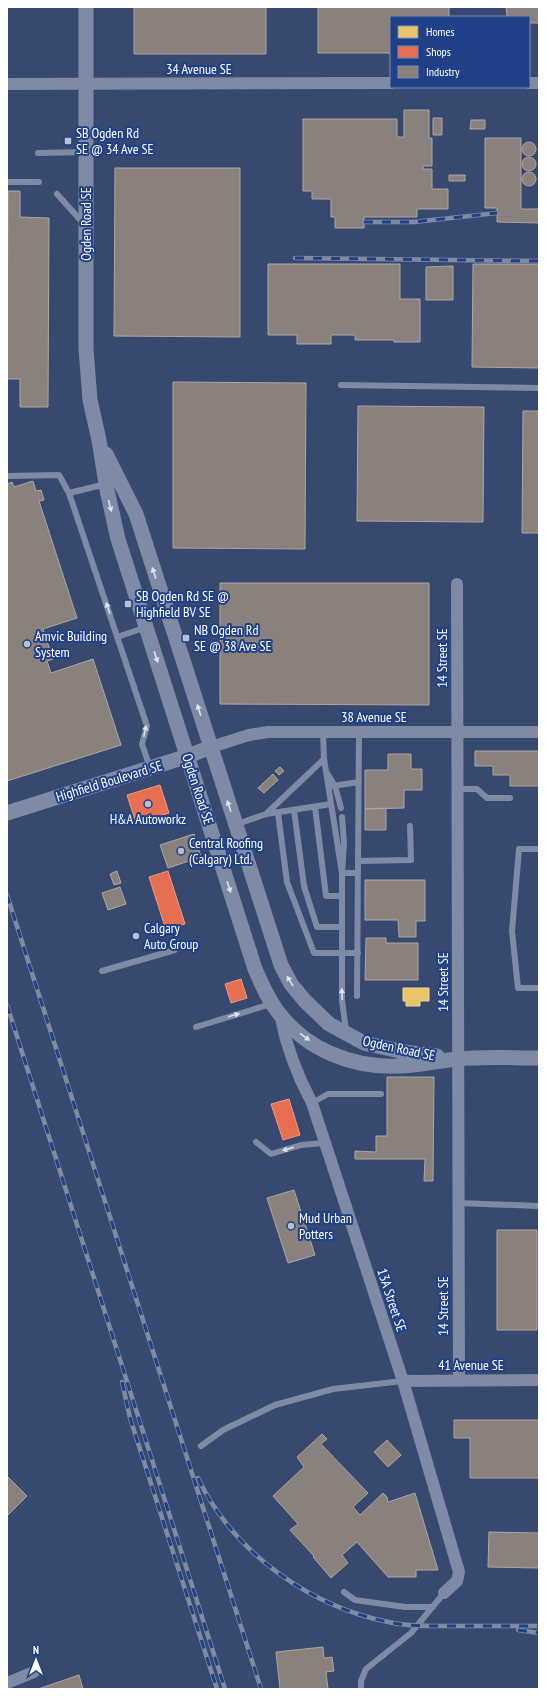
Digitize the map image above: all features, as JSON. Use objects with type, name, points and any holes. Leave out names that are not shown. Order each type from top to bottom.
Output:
[{"type":"street","name":"Ogden Road SE","points":[[86,7],[86,349],[90,400],[118,539],[255,969],[276,1009],[300,1034],[327,1053],[360,1064],[399,1066],[458,1059],[539,1058]]},
{"type":"street","name":"34 Avenue SE","points":[[7,84],[390,84]]},
{"type":"street","name":"Ogden Road SE","points":[[99,440],[136,514],[281,965],[291,984],[305,1001],[329,1024],[364,1043],[404,1052],[458,1059]]},
{"type":"street","name":"14 Street SE","points":[[457,584],[459,1380]]},
{"type":"street","name":"38 Avenue SE","points":[[210,747],[249,735],[268,732],[539,732]]},
{"type":"street","name":"Highfield Boulevard SE","points":[[7,813],[188,756],[210,747]]},
{"type":"street","name":"13A Street SE","points":[[276,1009],[298,1078],[312,1103],[403,1381],[460,1572],[457,1581],[444,1594]]},
{"type":"street","name":"41 Avenue SE","points":[[403,1381],[539,1380]]},
{"type":"street","points":[[7,1683],[34,1672]]},
{"type":"lane","points":[[38,153],[86,152]]},
{"type":"lane","points":[[7,182],[39,182]]},
{"type":"lane","points":[[58,194],[86,228]]},
{"type":"lane","points":[[341,385],[539,388]]},
{"type":"lane","points":[[7,476],[59,475],[69,493],[147,726],[142,744],[150,768]]},
{"type":"lane","points":[[69,493],[106,484]]},
{"type":"lane","points":[[117,637],[146,627]]},
{"type":"lane","points":[[323,732],[325,770],[342,873]]},
{"type":"lane","points":[[357,996],[359,732]]},
{"type":"lane","points":[[266,814],[324,759]]},
{"type":"lane","points":[[325,770],[335,786],[341,808]]},
{"type":"lane","points":[[328,787],[359,782]]},
{"type":"lane","points":[[457,789],[477,789],[487,798],[510,798]]},
{"type":"lane","points":[[236,825],[266,814],[331,804]]},
{"type":"lane","points":[[315,807],[326,896],[341,896]]},
{"type":"lane","points":[[294,810],[304,886],[317,927],[341,927]]},
{"type":"lane","points":[[278,812],[286,882],[314,953],[358,954]]},
{"type":"lane","points":[[342,817],[344,844],[341,896],[341,953],[342,1000],[346,1033]]},
{"type":"lane","points":[[358,861],[410,860],[410,826]]},
{"type":"lane","points":[[539,849],[519,849],[512,931],[518,988],[539,988]]},
{"type":"lane","points":[[342,873],[358,873]]},
{"type":"lane","points":[[102,972],[175,950]]},
{"type":"lane","points":[[196,1027],[276,1009]]},
{"type":"lane","points":[[312,1103],[328,1094],[382,1094]]},
{"type":"lane","points":[[256,1142],[271,1154],[301,1145],[324,1143]]},
{"type":"lane","points":[[458,1203],[539,1206]]},
{"type":"lane","points":[[201,1446],[223,1430],[275,1405],[333,1389],[403,1381]]},
{"type":"lane","points":[[344,1592],[355,1600],[405,1607],[432,1607]]},
{"type":"lane","points":[[361,1689],[361,1681],[366,1669],[411,1633],[444,1594]]},
{"type":"building: Homes","points":[[403,988],[429,988],[429,1001],[420,1001],[420,1006],[406,1006],[406,1001],[403,1001]]},
{"type":"building: Shops","name":"H&A Autoworkz","points":[[160,785],[169,813],[136,823],[127,795]]},
{"type":"building: Shops","points":[[168,871],[185,924],[166,930],[149,877]]},
{"type":"building: Shops","points":[[241,979],[247,998],[231,1003],[225,984]]},
{"type":"building: Shops","points":[[289,1099],[300,1135],[283,1140],[271,1104]]},
{"type":"building: Industry","points":[[134,7],[266,7],[266,54],[134,54]]},
{"type":"building: Industry","points":[[318,7],[449,7],[449,16],[390,16],[390,53],[318,53]]},
{"type":"building: Industry","points":[[506,7],[539,7],[539,23],[530,23],[530,16],[507,16]]},
{"type":"building: Industry","points":[[404,110],[429,110],[429,138],[432,138],[432,166],[423,166],[423,169],[432,169],[432,189],[448,189],[448,209],[417,209],[417,217],[364,217],[364,228],[335,228],[335,217],[331,217],[331,199],[312,199],[312,191],[303,191],[303,119],[397,119],[397,137],[404,137]]},
{"type":"building: Industry","points":[[433,118],[442,118],[442,135],[433,135]]},
{"type":"building: Industry","points":[[471,120],[485,120],[485,129],[470,129]]},
{"type":"building: Industry","points":[[485,138],[521,138],[521,209],[539,209],[539,223],[497,222],[497,208],[485,208]]},
{"type":"building: Industry","points":[[529,142],[534,144],[536,149],[534,154],[529,156],[524,154],[522,149],[524,144]]},
{"type":"building: Industry","points":[[529,157],[534,159],[536,164],[534,169],[529,171],[524,169],[522,164],[524,159]]},
{"type":"building: Industry","points":[[115,168],[240,168],[240,337],[114,336]]},
{"type":"building: Industry","points":[[529,172],[534,174],[536,179],[534,184],[529,186],[524,184],[522,179],[524,174]]},
{"type":"building: Industry","points":[[449,175],[465,175],[465,181],[449,181]]},
{"type":"building: Industry","points":[[8,191],[20,191],[20,217],[49,218],[48,407],[20,407],[20,379],[7,379]]},
{"type":"building: Industry","points":[[268,264],[400,264],[400,299],[420,299],[420,342],[355,340],[355,335],[331,335],[331,344],[297,344],[297,335],[268,335]]},
{"type":"building: Industry","points":[[473,264],[539,264],[539,368],[472,367]]},
{"type":"building: Industry","points":[[453,266],[453,300],[426,300],[426,267]]},
{"type":"building: Industry","points":[[173,382],[306,383],[305,549],[173,548]]},
{"type":"building: Industry","points":[[358,406],[484,407],[483,522],[357,521]]},
{"type":"building: Industry","points":[[523,411],[539,411],[539,533],[522,533]]},
{"type":"building: Industry","name":"Amvic Building System","points":[[33,481],[36,491],[41,490],[44,500],[39,501],[77,618],[43,629],[53,659],[47,661],[51,673],[93,659],[121,745],[7,781],[7,484],[12,482],[14,487]]},
{"type":"building: Industry","points":[[220,583],[429,583],[429,705],[220,704]]},
{"type":"building: Industry","points":[[475,751],[539,751],[539,786],[510,786],[510,775],[493,775],[493,766],[475,766]]},
{"type":"building: Industry","points":[[388,754],[411,754],[411,769],[422,769],[422,790],[404,790],[404,808],[365,809],[365,770],[388,770]]},
{"type":"building: Industry","points":[[280,767],[284,771],[279,775],[275,771]]},
{"type":"building: Industry","points":[[273,774],[278,780],[264,793],[258,788]]},
{"type":"building: Industry","points":[[386,808],[386,830],[365,830],[365,809]]},
{"type":"building: Industry","name":"Central Roofing (Calgary) Ltd.","points":[[194,834],[201,857],[168,868],[160,845]]},
{"type":"building: Industry","points":[[117,871],[121,883],[114,885],[110,874]]},
{"type":"building: Industry","points":[[365,880],[425,880],[425,921],[416,921],[416,937],[399,937],[398,920],[365,920]]},
{"type":"building: Industry","points":[[120,887],[126,904],[108,910],[102,893]]},
{"type":"building: Industry","points":[[366,938],[386,938],[386,943],[418,943],[418,980],[365,980]]},
{"type":"building: Industry","points":[[387,1077],[434,1077],[433,1181],[424,1181],[425,1159],[355,1159],[355,1151],[376,1152],[376,1136],[387,1136]]},
{"type":"building: Industry","name":"Mud Urban Potters","points":[[294,1190],[315,1255],[288,1263],[267,1198]]},
{"type":"building: Industry","points":[[497,1230],[537,1230],[537,1330],[497,1330]]},
{"type":"building: Industry","points":[[454,1420],[539,1420],[539,1478],[470,1478],[470,1438],[454,1438]]},
{"type":"building: Industry","points":[[322,1434],[327,1439],[321,1444],[368,1493],[353,1507],[360,1515],[383,1493],[387,1497],[388,1502],[415,1493],[438,1570],[416,1570],[416,1577],[388,1577],[357,1542],[342,1555],[348,1563],[331,1578],[313,1557],[314,1556],[290,1530],[298,1524],[273,1496],[304,1467],[297,1457]]},
{"type":"building: Industry","points":[[387,1440],[401,1455],[388,1467],[374,1452]]},
{"type":"building: Industry","points":[[7,1476],[27,1496],[7,1516]]},
{"type":"building: Industry","points":[[489,1532],[539,1533],[539,1568],[488,1567]]},
{"type":"building: Industry","points":[[323,1647],[324,1658],[332,1657],[334,1671],[326,1672],[328,1689],[280,1689],[276,1652]]},
{"type":"building: Industry","points":[[79,1675],[83,1689],[38,1689]]},
{"type":"railway","points":[[364,222],[414,222],[497,213]]},
{"type":"railway","points":[[295,258],[539,261]]},
{"type":"railway","points":[[7,895],[261,1689]]},
{"type":"railway","points":[[7,1005],[225,1689]]},
{"type":"railway","points":[[122,1382],[130,1418],[217,1689]]},
{"type":"railway","points":[[198,1478],[213,1505],[232,1531],[254,1553],[305,1591],[333,1605],[363,1616],[409,1625],[539,1626]]},
{"type":"railway","points":[[518,1630],[539,1633]]},
{"type":"place","name":"SB Ogden Rd SE @ 34 Ave SE","points":[[68,141]]},
{"type":"place","name":"SB Ogden Rd SE @ Highfield BV SE","points":[[128,604]]},
{"type":"place","name":"NB Ogden Rd SE @ 38 Ave SE","points":[[186,638]]},
{"type":"place","name":"Amvic Building System","points":[[27,644]]},
{"type":"place","name":"H&A Autoworkz","points":[[148,804]]},
{"type":"place","name":"Central Roofing (Calgary) Ltd.","points":[[181,851]]},
{"type":"place","name":"Calgary Auto Group","points":[[136,936]]},
{"type":"place","name":"Mud Urban Potters","points":[[291,1226]]}]
